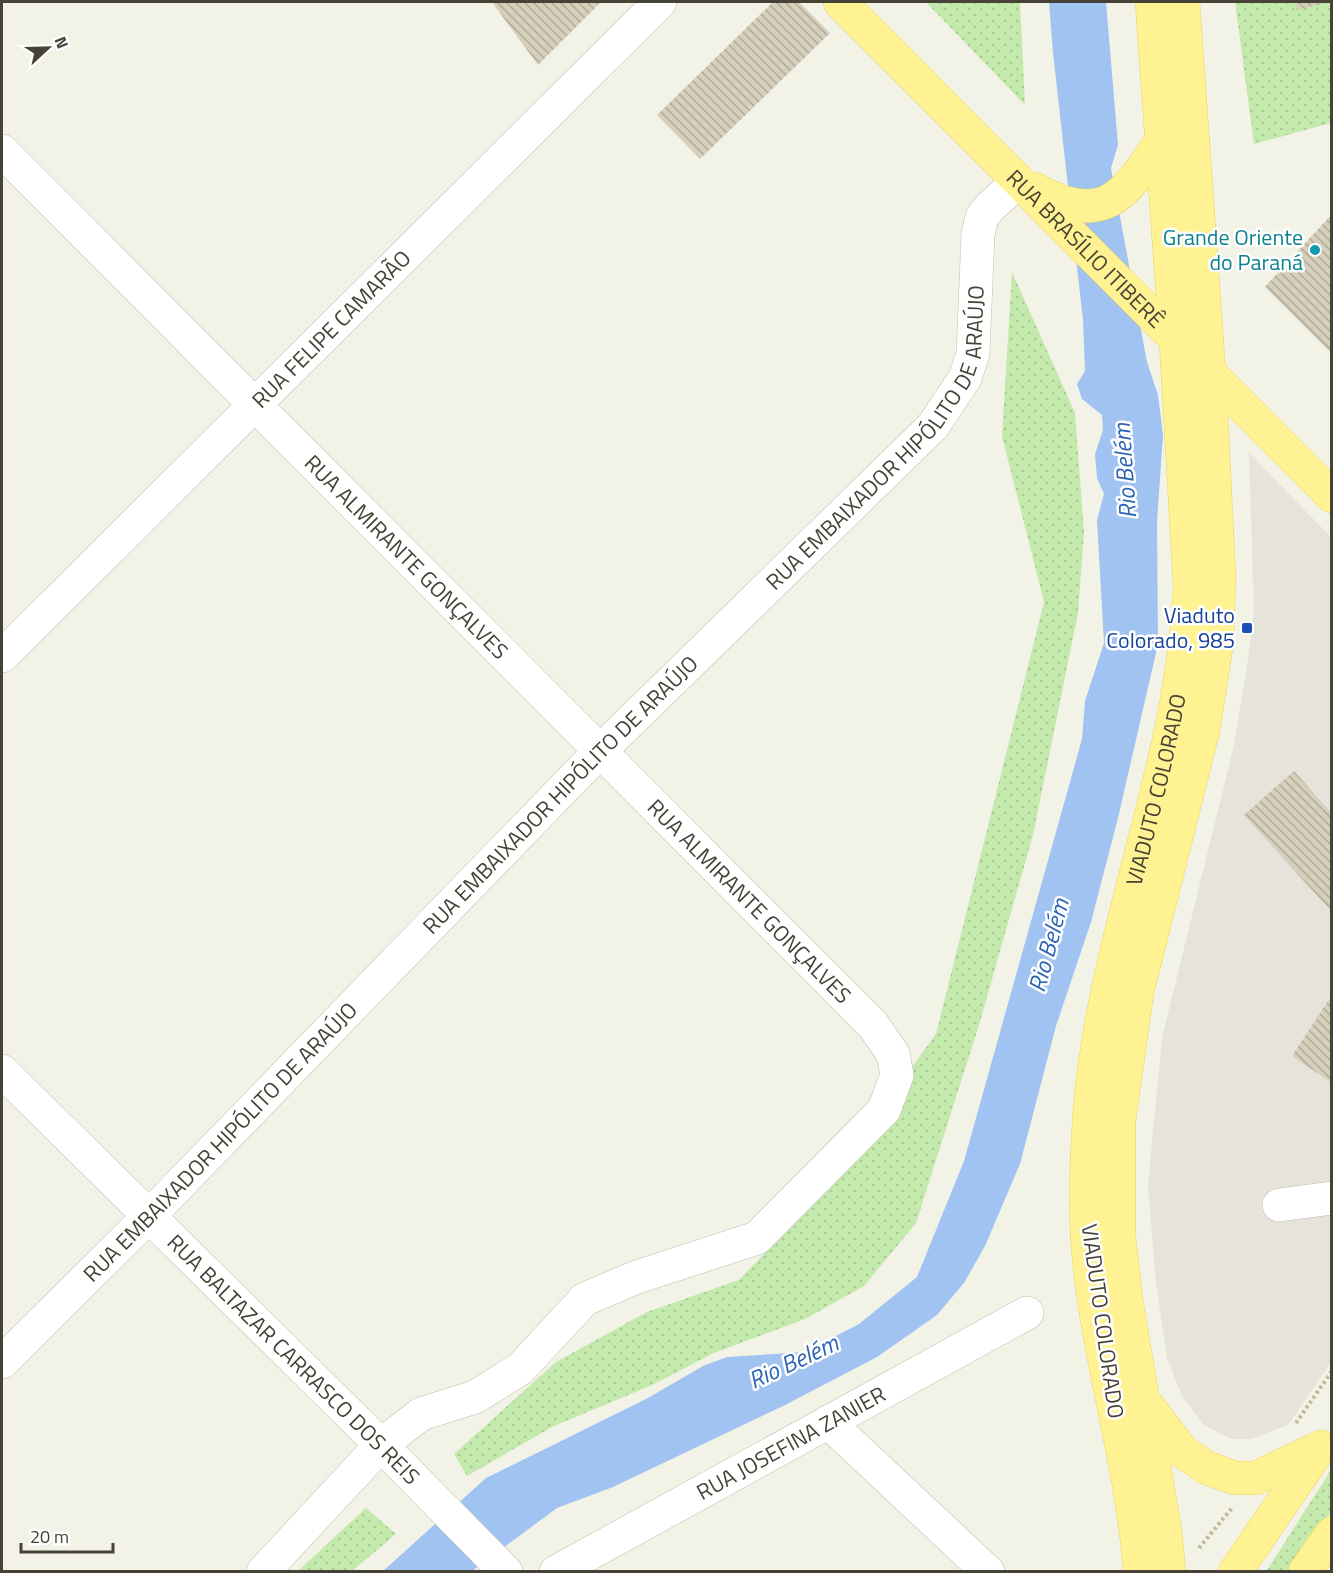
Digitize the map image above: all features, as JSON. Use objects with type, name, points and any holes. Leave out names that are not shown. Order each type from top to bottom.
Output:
[{"type":"main road","name":"RUA BRASÍLIO ITIBERÊ","points":[[840,2],[1332,496]]},
{"type":"main road","name":"VIADUTO COLORADO","points":[[1140,1572],[1132,1500],[1095,1297],[1088,1235],[1086,1169],[1096,1048],[1109,977],[1160,780],[1184,665],[1190,586],[1176,340],[1152,2]]},
{"type":"main road","name":"VIADUTO COLORADO","points":[[1169,1572],[1166,1532],[1126,1300],[1119,1237],[1119,1120],[1137,992],[1192,779],[1216,652],[1219,575],[1209,373],[1183,2]]},
{"type":"main road","points":[[1019,181],[1061,204],[1088,206],[1119,196],[1136,178],[1161,141]]},
{"type":"main road","points":[[1143,1400],[1182,1451],[1207,1468],[1235,1478],[1256,1478],[1326,1439]]},
{"type":"main road","points":[[1235,1572],[1326,1439]]},
{"type":"main road","points":[[1305,1572],[1332,1533]]},
{"type":"street","name":"RUA FELIPE CAMARÃO","points":[[2,656],[660,2]]},
{"type":"street","name":"RUA ALMIRANTE GONÇALVES","points":[[2,151],[873,1025],[893,1054],[897,1076],[884,1110],[757,1238],[637,1277],[585,1299],[520,1369],[475,1397],[421,1414],[381,1445],[263,1572]]},
{"type":"street","name":"RUA EMBAIXADOR HIPÓLITO DE ARAÚJO","points":[[2,1362],[149,1216],[600,751],[933,426],[965,378],[973,354],[978,234],[982,217],[1019,181]]},
{"type":"street","name":"RUA BALTAZAR CARRASCO DOS REIS","points":[[2,1071],[407,1470],[506,1572]]},
{"type":"street","points":[[1279,1205],[1332,1198]]},
{"type":"street","name":"RUA JOSEFINA ZANIER","points":[[556,1572],[1027,1313]]},
{"type":"street","points":[[828,1422],[988,1572]]},
{"type":"path","points":[[1295,1425],[1332,1371]]},
{"type":"path","points":[[1196,1552],[1231,1511]]},
{"type":"shaded area","points":[[1249,453],[1331,537],[1332,1361],[1288,1425],[1251,1439],[1231,1439],[1204,1425],[1182,1396],[1167,1358],[1156,1283],[1148,1184],[1162,1038],[1233,749],[1248,659],[1254,611]]},
{"type":"green space","points":[[926,2],[1020,2],[1025,105]]},
{"type":"green space","points":[[1235,2],[1331,2],[1331,123],[1254,144]]},
{"type":"green space","points":[[1012,272],[1075,413],[1084,532],[1078,613],[1033,835],[979,1025],[916,1223],[864,1286],[805,1319],[714,1353],[652,1385],[552,1427],[467,1476],[454,1454],[556,1362],[647,1312],[739,1280],[808,1209],[936,1034],[1044,602],[1002,436]]},
{"type":"green space","points":[[1331,1470],[1331,1511],[1291,1571],[1266,1572]]},
{"type":"green space","points":[[366,1508],[396,1534],[352,1571],[298,1571]]},
{"type":"water","name":"Rio Belém","points":[[1049,2],[1106,2],[1118,145],[1111,168],[1147,362],[1158,395],[1163,435],[1157,522],[1158,644],[1118,818],[1091,922],[1056,1026],[1020,1164],[985,1246],[964,1283],[937,1315],[877,1357],[785,1405],[613,1487],[557,1508],[472,1571],[382,1572],[486,1478],[648,1398],[703,1366],[727,1357],[805,1352],[859,1324],[917,1277],[964,1161],[1082,739],[1085,701],[1104,643],[1097,520],[1104,494],[1097,478],[1095,454],[1103,430],[1102,415],[1082,399],[1077,384],[1085,371],[1083,320]]},
{"type":"building","points":[[492,2],[601,2],[538,65]]},
{"type":"building","points":[[773,2],[799,2],[830,33],[700,159],[657,115]]},
{"type":"building","points":[[1295,2],[1329,2],[1297,10]]},
{"type":"building","name":"Grande Oriente do Paraná","points":[[1332,214],[1332,354],[1265,287]]},
{"type":"building","points":[[1294,771],[1332,814],[1332,912],[1244,815]]},
{"type":"building","points":[[1332,995],[1332,1083],[1292,1056]]},
{"type":"place","name":"Grande Oriente do Paraná","points":[[1315,250]]},
{"type":"place","name":"Viaduto Colorado, 985","points":[[1247,628]]}]
